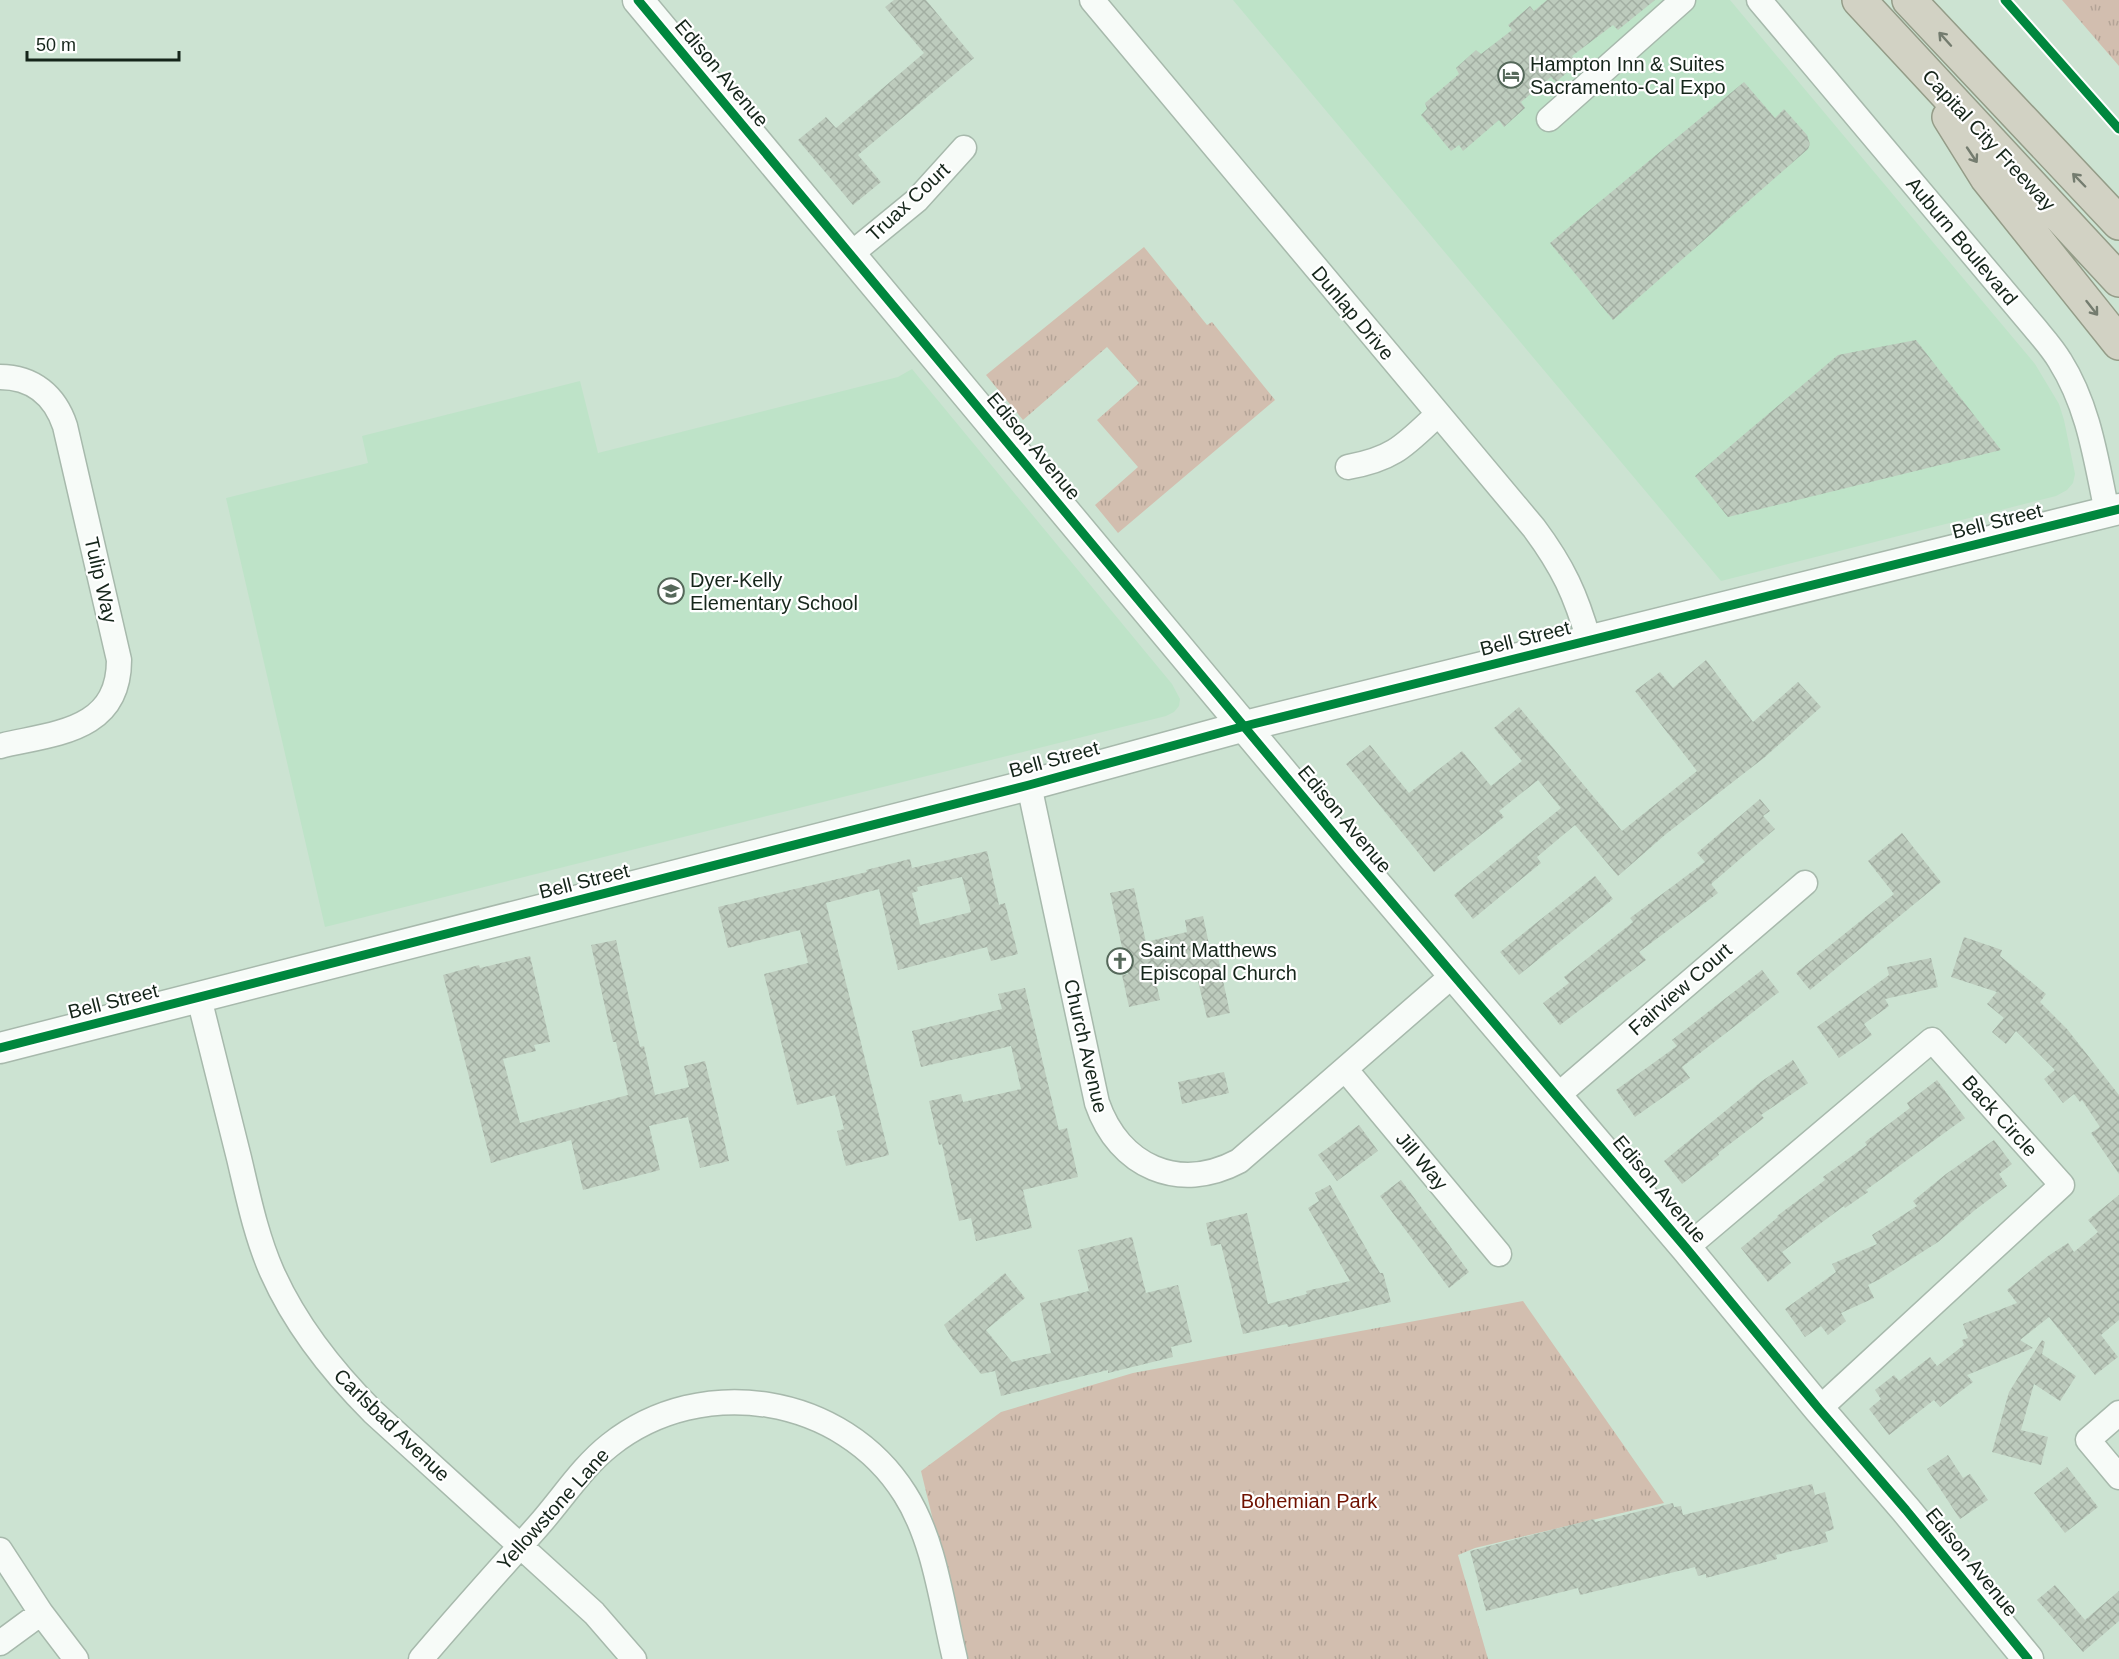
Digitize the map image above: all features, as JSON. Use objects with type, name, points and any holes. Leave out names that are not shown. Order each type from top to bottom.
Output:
[{"type":"highway","name":"Capital City Freeway","points":[[1859,0],[2119,280]]},
{"type":"highway","name":"Capital City Freeway","points":[[1909,0],[2119,223]]},
{"type":"highway","points":[[1921,68],[1987,178],[2119,343]]},
{"type":"street","name":"Edison Avenue","points":[[638,0],[1453,975],[1906,1510],[2028,1659]]},
{"type":"street","name":"Dunlap Drive","points":[[1092,0],[1534,528],[1553,554],[1577,599],[1589,641]]},
{"type":"street","points":[[1549,119],[1683,0]]},
{"type":"street","name":"Auburn Boulevard","points":[[1759,0],[2060,360],[2079,397],[2113,511]]},
{"type":"street","name":"Truax Court","points":[[850,254],[917,200],[964,148]]},
{"type":"street","name":"Tulip Way","points":[[0,377],[30,382],[42,390],[61,413],[119,660],[119,674],[113,695],[95,717],[73,729],[0,746]]},
{"type":"street","points":[[1348,467],[1373,462],[1390,455],[1406,444],[1438,414]]},
{"type":"street","name":"Bell Street","points":[[0,1048],[1029,785],[1245,726],[2113,511]]},
{"type":"street","name":"Church Avenue","points":[[1029,785],[1097,1103],[1108,1131],[1128,1153],[1153,1168],[1168,1173],[1197,1175],[1226,1168],[1239,1161],[1453,975]]},
{"type":"street","name":"Fairview Court","points":[[1557,1096],[1805,883]]},
{"type":"street","name":"Carlsbad Avenue","points":[[199,998],[257,1231],[272,1272],[291,1310],[315,1347],[342,1381],[373,1412],[594,1613],[634,1659]]},
{"type":"street","name":"Back Circle","points":[[1686,1248],[1932,1040],[2062,1185],[1819,1409]]},
{"type":"street","name":"Jill Way","points":[[1345,1069],[1499,1254]]},
{"type":"street","name":"Yellowstone Lane","points":[[421,1659],[520,1544],[538,1527],[590,1463],[610,1445],[633,1429],[659,1416],[685,1407],[713,1402],[741,1401],[769,1404],[822,1421],[869,1452],[888,1472],[905,1494],[928,1545],[955,1659]]},
{"type":"street","points":[[2119,1413],[2088,1440],[2119,1477]]},
{"type":"street","points":[[0,1550],[41,1613],[76,1659]]},
{"type":"street","points":[[0,1643],[41,1613]]},
{"type":"shaded area","points":[[1233,0],[1730,0],[2035,364],[2059,404],[2075,474],[2073,483],[2067,490],[2056,496],[1721,581]]},
{"type":"shaded area","name":"Dyer-Kelly Elementary School","points":[[912,369],[1172,684],[1180,699],[1179,706],[1174,712],[1166,716],[325,927],[226,498],[368,463],[362,436],[580,381],[598,453],[898,377]]},
{"type":"green space","points":[[2062,0],[2119,0],[2119,66]]},
{"type":"green space","points":[[1144,247],[1207,325],[1212,322],[1275,400],[1118,533],[1095,505],[1138,467],[1097,420],[1139,383],[1107,347],[1023,420],[986,375]]},
{"type":"green space","name":"Bohemian Park","points":[[1523,1301],[1664,1503],[1475,1548],[1458,1555],[1488,1659],[967,1659],[921,1471],[1001,1412],[1133,1373]]},
{"type":"building","points":[[894,0],[926,0],[974,58],[858,155],[881,182],[853,205],[798,140],[826,117],[836,128],[924,53],[885,7]]},
{"type":"building","name":"Hampton Inn & Suites Sacramento-Cal Expo","points":[[1547,0],[1655,0],[1618,30],[1613,25],[1572,56],[1577,64],[1556,82],[1551,77],[1521,102],[1525,108],[1504,127],[1499,120],[1463,151],[1459,145],[1451,151],[1421,115],[1427,109],[1425,103],[1459,74],[1456,68],[1476,50],[1481,54],[1512,30],[1508,25],[1530,6],[1534,11]]},
{"type":"building","points":[[1744,82],[1775,118],[1784,109],[1807,135],[1810,144],[1808,149],[1613,320],[1550,243]]},
{"type":"building","points":[[1916,340],[2001,450],[1728,517],[1695,476],[1838,355]]},
{"type":"building","points":[[1706,660],[1753,722],[1798,682],[1821,707],[1765,757],[1666,834],[1618,876],[1575,825],[1537,857],[1541,863],[1473,919],[1454,895],[1561,808],[1538,780],[1499,811],[1504,817],[1434,872],[1346,764],[1370,745],[1409,793],[1462,751],[1491,786],[1522,761],[1494,728],[1519,707],[1622,831],[1697,771],[1635,691],[1660,672],[1673,688]]},
{"type":"building","points":[[1760,799],[1770,811],[1763,816],[1775,829],[1711,884],[1718,893],[1639,952],[1646,960],[1560,1025],[1543,1003],[1569,983],[1564,977],[1633,922],[1630,918],[1705,862],[1697,853]]},
{"type":"building","points":[[1902,833],[1941,882],[1810,990],[1796,973],[1894,894],[1868,861]]},
{"type":"building","points":[[987,851],[999,905],[1005,903],[1018,954],[991,961],[987,947],[898,970],[879,889],[826,903],[889,1155],[846,1166],[837,1131],[844,1129],[835,1095],[797,1105],[764,974],[808,963],[800,930],[728,948],[718,907],[867,872],[866,870],[910,859],[912,868]],"holes":[[[962,877],[971,912],[920,925],[912,893],[918,891],[917,887]]]},
{"type":"building","points":[[1595,876],[1613,899],[1519,975],[1500,952]]},
{"type":"building","points":[[1134,888],[1146,942],[1187,932],[1185,920],[1203,916],[1210,949],[1216,948],[1230,1013],[1207,1018],[1196,973],[1156,982],[1160,1000],[1129,1007],[1122,975],[1128,974],[1110,893]]},
{"type":"building","points":[[1964,937],[2002,950],[2000,956],[2046,994],[2040,1002],[2067,1029],[2119,1095],[2119,1174],[2091,1133],[2100,1127],[2082,1100],[2080,1102],[2074,1094],[2063,1103],[2044,1079],[2055,1070],[2016,1031],[2006,1044],[1992,1032],[2004,1018],[1987,1004],[1997,992],[1951,977]]},
{"type":"building","points":[[616,940],[640,1047],[644,1046],[655,1095],[689,1087],[684,1066],[705,1061],[729,1161],[700,1168],[688,1117],[649,1126],[660,1170],[583,1190],[571,1140],[491,1163],[443,975],[479,965],[480,968],[530,956],[550,1042],[534,1045],[536,1051],[503,1059],[520,1123],[628,1095],[616,1042],[613,1042],[591,945]]},
{"type":"building","points":[[1931,958],[1938,987],[1885,999],[1889,1006],[1864,1024],[1872,1035],[1839,1058],[1817,1027],[1889,975],[1887,967]]},
{"type":"building","points":[[1762,970],[1779,992],[1682,1067],[1690,1078],[1635,1117],[1616,1090],[1677,1046],[1672,1040]]},
{"type":"building","points":[[1025,988],[1059,1130],[1067,1128],[1078,1177],[1023,1190],[1032,1228],[976,1241],[971,1218],[959,1221],[942,1144],[939,1145],[929,1101],[961,1094],[963,1102],[1021,1089],[1011,1046],[921,1067],[912,1031],[1002,1009],[998,994]]},
{"type":"building","points":[[1793,1060],[1808,1083],[1761,1115],[1764,1118],[1682,1184],[1664,1161],[1762,1081]]},
{"type":"building","points":[[1224,1072],[1229,1093],[1182,1104],[1178,1082]]},
{"type":"building","points":[[1937,1080],[1965,1118],[1866,1190],[1868,1192],[1845,1208],[1844,1206],[1782,1252],[1791,1263],[1768,1282],[1741,1248],[1777,1216],[1825,1180],[1823,1177],[1867,1145],[1865,1142],[1910,1108],[1907,1103]]},
{"type":"building","points":[[1359,1125],[1378,1151],[1337,1181],[1318,1155]]},
{"type":"building","points":[[1994,1140],[2012,1164],[1999,1174],[2007,1186],[1938,1242],[1868,1285],[1874,1298],[1841,1313],[1846,1321],[1828,1335],[1821,1326],[1805,1337],[1785,1309],[1836,1272],[1832,1264],[1877,1244],[1872,1235],[1917,1206],[1913,1201]]},
{"type":"building","points":[[1401,1180],[1469,1272],[1449,1288],[1380,1196]]},
{"type":"building","points":[[1330,1185],[1380,1273],[1383,1273],[1391,1302],[1288,1327],[1287,1324],[1243,1334],[1221,1244],[1211,1246],[1206,1223],[1247,1213],[1268,1304],[1307,1294],[1306,1291],[1350,1281],[1308,1208],[1319,1201],[1315,1193]]},
{"type":"building","points":[[2119,1195],[2119,1320],[2101,1335],[2118,1357],[2095,1375],[2049,1317],[2020,1340],[2033,1348],[1967,1375],[1973,1382],[1940,1407],[1934,1400],[1889,1435],[1869,1409],[1881,1399],[1875,1390],[1894,1375],[1899,1381],[1930,1357],[1937,1366],[1964,1345],[1962,1340],[1968,1338],[1963,1324],[2017,1303],[2007,1290],[2048,1256],[2068,1243],[2074,1252],[2098,1232],[2088,1220]]},
{"type":"building","points":[[1132,1237],[1146,1293],[1178,1285],[1192,1342],[1171,1347],[1173,1357],[1001,1396],[995,1371],[981,1374],[953,1340],[944,1325],[1005,1273],[1025,1298],[986,1330],[1012,1362],[1051,1353],[1040,1303],[1089,1291],[1078,1250]]},
{"type":"building","points":[[2042,1340],[2045,1342],[2042,1354],[2076,1376],[2060,1401],[2034,1384],[2021,1430],[2048,1437],[2041,1465],[1992,1452],[2009,1392]]},
{"type":"building","points":[[1948,1455],[1963,1478],[1970,1474],[1988,1500],[1960,1519],[1927,1469]]},
{"type":"building","points":[[2067,1467],[2098,1507],[2065,1533],[2034,1493]]},
{"type":"building","points":[[1812,1484],[1815,1495],[1825,1492],[1834,1529],[1825,1532],[1828,1542],[1776,1555],[1777,1559],[1706,1578],[1706,1574],[1698,1576],[1695,1567],[1580,1595],[1578,1588],[1486,1611],[1470,1551],[1594,1519],[1595,1522],[1673,1503],[1674,1507],[1681,1506],[1683,1515]]},
{"type":"building","points":[[2055,1585],[2085,1620],[2119,1591],[2119,1621],[2083,1652],[2037,1600]]},
{"type":"cycle path","points":[[638,0],[1353,857],[1686,1248],[2028,1659]]},
{"type":"cycle path","points":[[2005,0],[2119,129]]},
{"type":"cycle path","points":[[0,1048],[1029,785],[1245,726],[2119,509]]},
{"type":"place","name":"Hampton Inn & Suites Sacramento-Cal Expo","points":[[1511,75]]},
{"type":"place","name":"Dyer-Kelly Elementary School","points":[[671,591]]},
{"type":"place","name":"Saint Matthews Episcopal Church","points":[[1120,961]]}]
